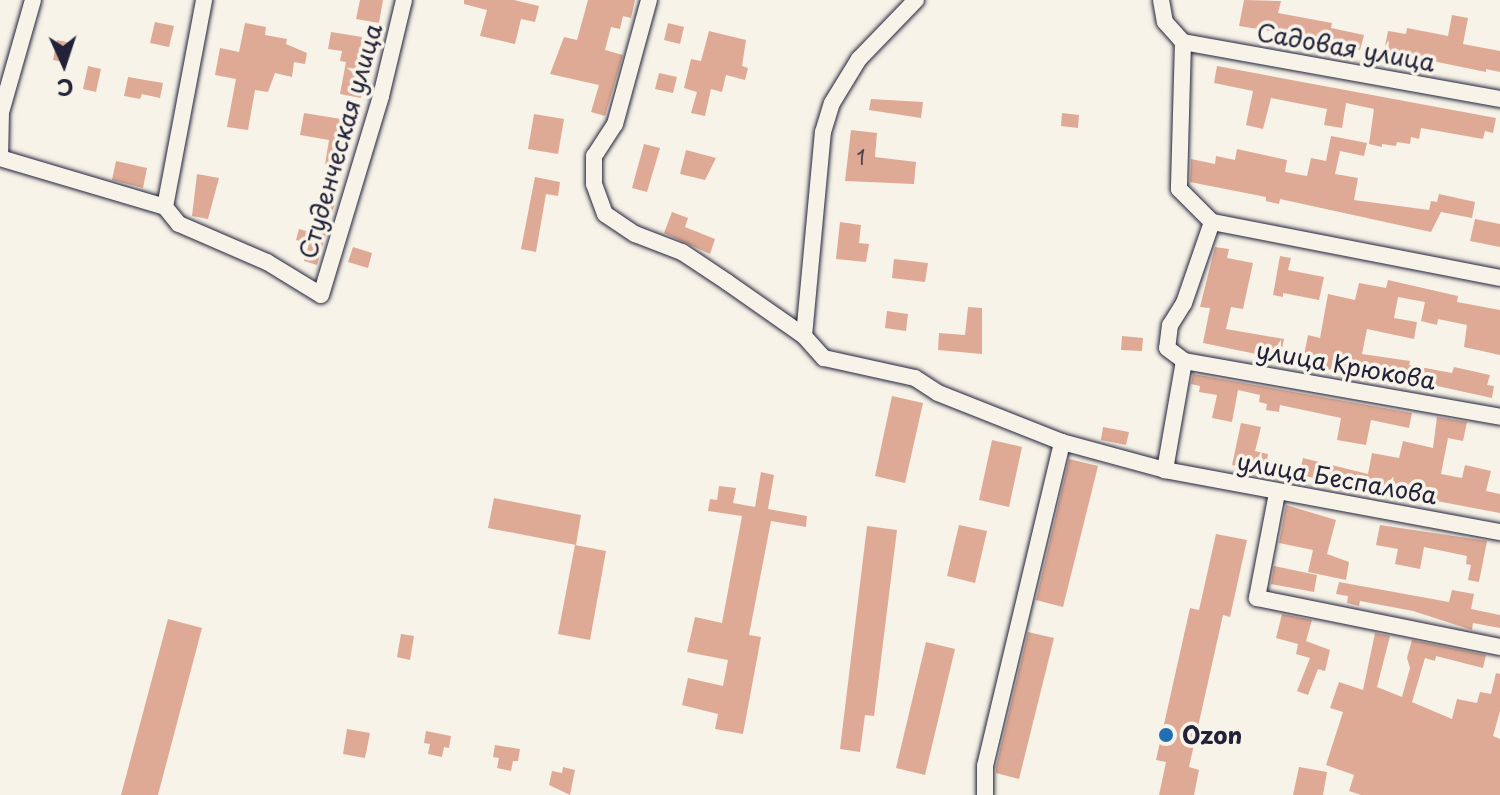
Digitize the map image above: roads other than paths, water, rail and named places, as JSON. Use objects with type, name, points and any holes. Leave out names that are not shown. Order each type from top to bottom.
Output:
[{"type":"street","points":[[33,0],[1,112],[0,158],[165,207],[204,0]]},
{"type":"street","name":"Студенческая улица","points":[[165,207],[179,224],[267,262],[321,295],[381,96],[404,0]]},
{"type":"street","name":"улица Беспалова","points":[[649,0],[615,124],[594,156],[594,184],[605,214],[635,234],[682,252],[804,336],[824,358],[915,378],[938,393],[1062,442],[1165,470],[1500,532]]},
{"type":"street","points":[[804,336],[823,132],[832,103],[859,59],[916,0]]},
{"type":"street","points":[[1161,0],[1165,22],[1183,42],[1179,189],[1212,222],[1500,278]]},
{"type":"street","name":"Садовая улица","points":[[1183,42],[1500,99]]},
{"type":"street","points":[[1165,470],[1184,361],[1167,348],[1170,325],[1184,303],[1212,222]]},
{"type":"street","name":"улица Крюкова","points":[[1184,361],[1500,417]]},
{"type":"street","points":[[985,795],[985,766],[1062,442]]},
{"type":"street","points":[[1277,493],[1257,598],[1500,647]]},
{"type":"place","name":"Ozon","points":[[1166,735]]}]
